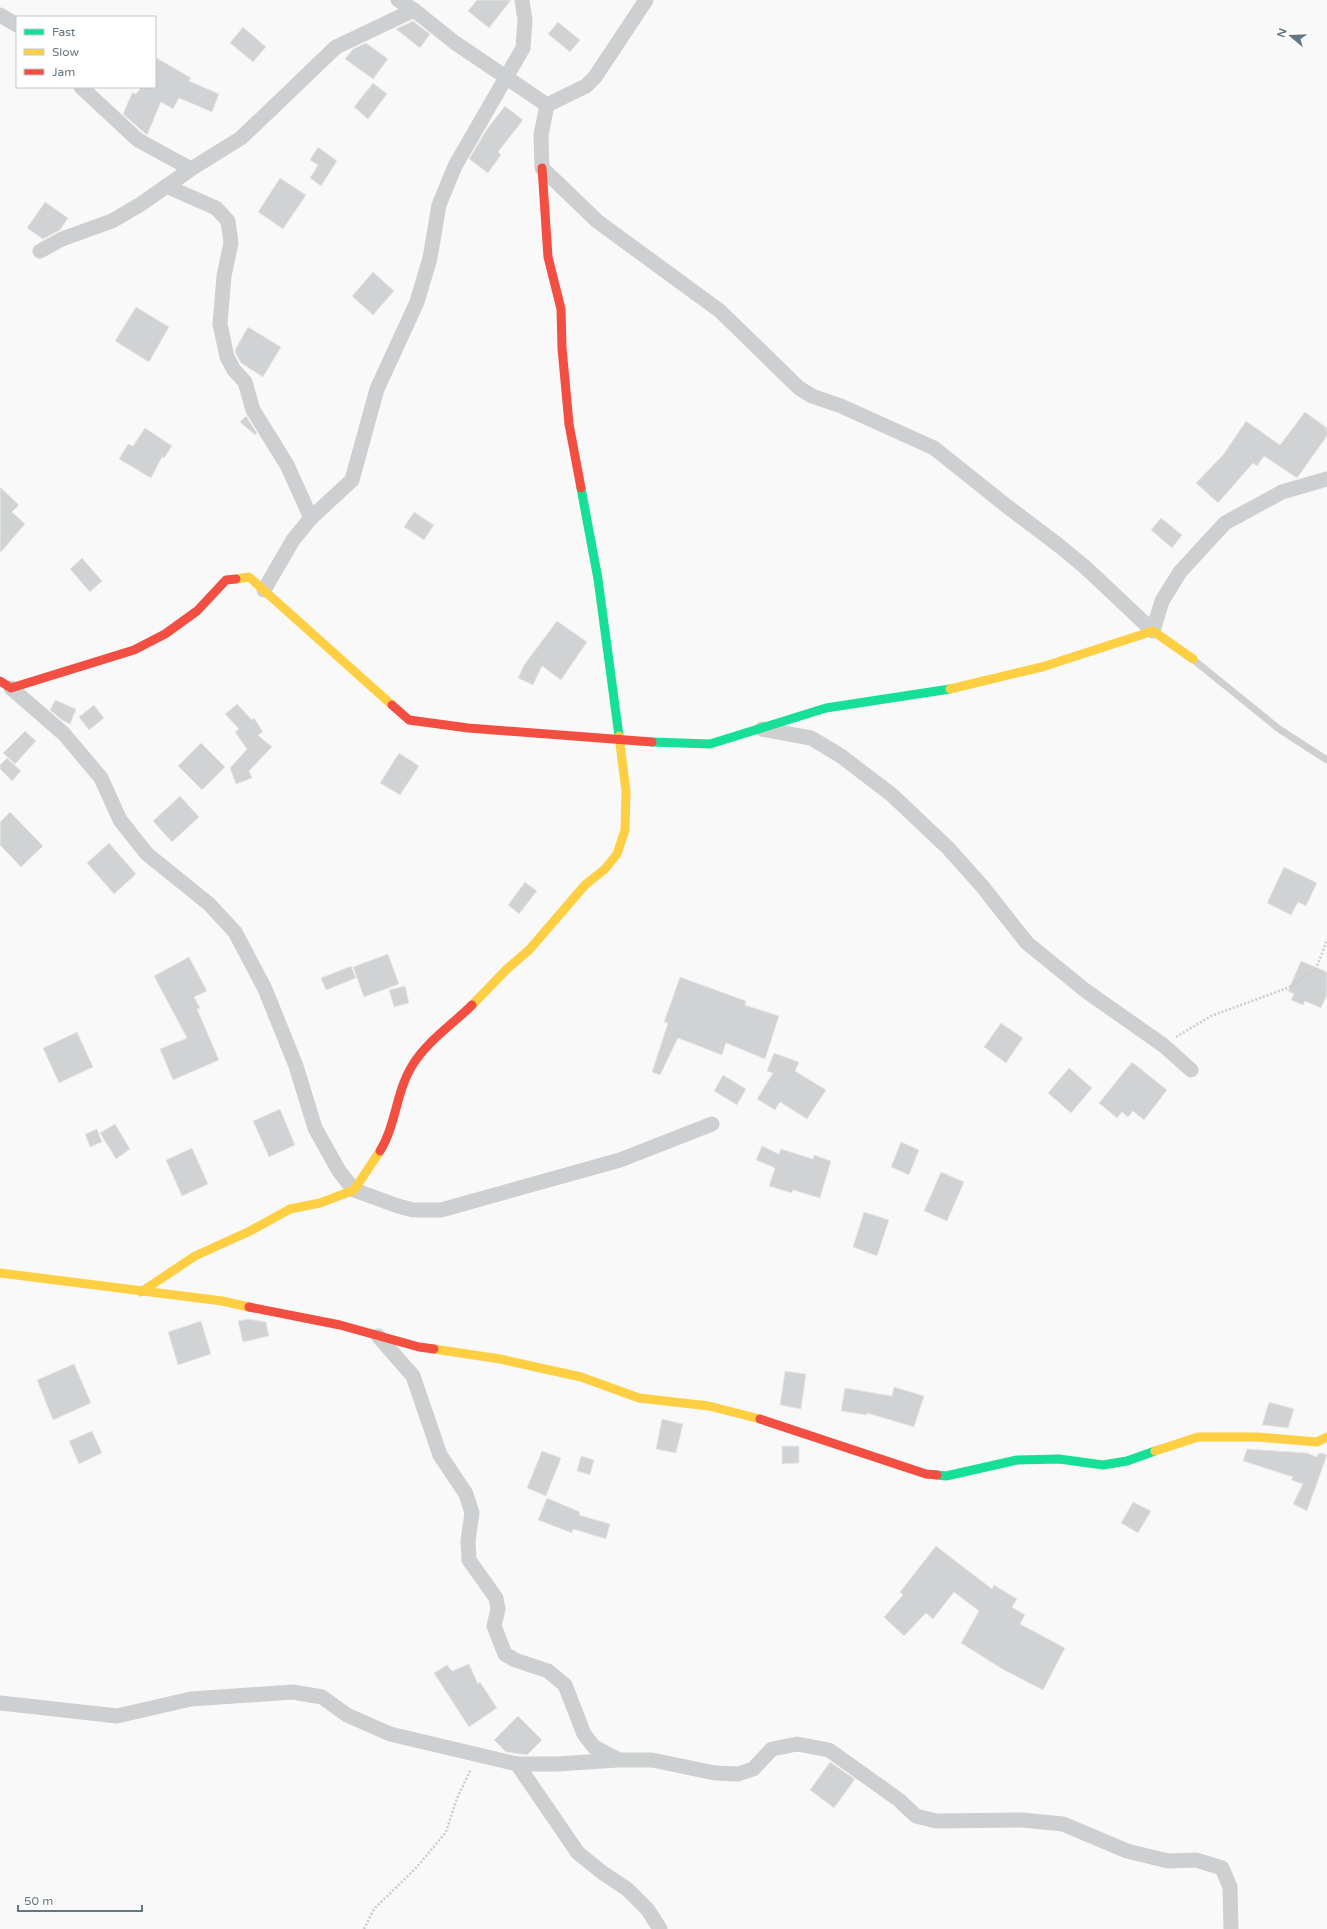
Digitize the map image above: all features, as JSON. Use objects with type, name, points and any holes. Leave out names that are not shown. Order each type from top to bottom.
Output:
[{"type":"street","points":[[398,0],[414,10],[454,42],[547,104]]},
{"type":"street","points":[[264,590],[293,540],[311,518],[352,480],[377,389],[417,302],[430,258],[439,205],[455,166],[523,48],[525,20],[522,0]]},
{"type":"street","points":[[547,104],[586,86],[596,77],[646,0]]},
{"type":"street","points":[[40,251],[62,239],[112,221],[191,169],[242,138],[336,46],[414,10]]},
{"type":"street","points":[[0,15],[16,24]]},
{"type":"street","points":[[82,88],[138,140],[191,169]]},
{"type":"street","points":[[141,1292],[195,1256],[290,1209],[320,1204],[354,1190],[381,1149],[394,1118],[401,1089],[412,1066],[427,1046],[462,1015],[508,968],[529,950],[585,885],[605,869],[616,854],[625,830],[626,791],[598,579],[569,424],[562,348],[561,309],[548,257],[541,135],[547,104]]},
{"type":"street","points":[[542,168],[597,221],[720,311],[799,388],[812,396],[841,406],[934,448],[1074,558],[1153,631],[1192,659]]},
{"type":"street","points":[[166,186],[216,208],[228,221],[230,243],[224,276],[220,324],[227,357],[234,370],[245,382],[253,410],[286,465],[311,518]]},
{"type":"street","points":[[1153,631],[1162,601],[1180,572],[1225,523],[1282,492],[1327,479]]},
{"type":"street","points":[[5,685],[134,650],[165,634],[196,611],[226,580],[249,577],[409,720],[468,728],[619,739],[710,744],[826,708],[947,690],[1042,667],[1153,631]]},
{"type":"street","points":[[5,685],[64,734],[101,778],[120,820],[147,854],[209,904],[235,932],[265,989],[296,1066],[315,1128],[339,1171],[354,1190],[413,1210],[440,1210],[620,1160],[712,1124]]},
{"type":"street","points":[[759,729],[811,738],[841,756],[892,795],[948,848],[982,886],[1027,943],[1086,991],[1163,1045],[1191,1070]]},
{"type":"street","points":[[0,1273],[141,1292],[222,1301],[340,1325],[419,1347],[500,1359],[581,1378],[639,1398],[709,1406],[779,1424],[926,1474],[946,1476],[1017,1460],[1059,1459],[1103,1465],[1127,1461],[1198,1437],[1257,1437],[1317,1442],[1327,1437]]},
{"type":"street","points":[[378,1336],[413,1376],[440,1455],[466,1494],[472,1513],[468,1541],[469,1560],[496,1598],[498,1609],[494,1626],[505,1654],[515,1660],[548,1671],[565,1685],[584,1734],[594,1747],[618,1760]]},
{"type":"street","points":[[0,1703],[117,1716],[191,1699],[292,1692],[322,1697],[347,1715],[390,1734],[517,1764],[652,1760],[715,1773],[738,1774],[753,1769],[772,1749],[797,1744],[828,1750],[899,1800],[916,1816],[936,1821],[1022,1820],[1063,1824],[1126,1851],[1168,1861],[1196,1860],[1222,1868],[1230,1887],[1231,1929]]},
{"type":"street","points":[[517,1764],[578,1853],[603,1873],[627,1889],[648,1910],[660,1929]]},
{"type":"lane","points":[[1192,659],[1280,729],[1327,760]]},
{"type":"path","points":[[1163,1045],[1210,1016],[1290,987],[1316,969],[1327,940]]},
{"type":"path","points":[[364,1929],[374,1909],[417,1867],[446,1832],[457,1798],[478,1754]]},
{"type":"building","points":[[477,0],[511,0],[489,28],[468,11]]},
{"type":"building","points":[[413,21],[430,34],[420,48],[396,29]]},
{"type":"building","points":[[558,22],[580,40],[570,52],[548,34]]},
{"type":"building","points":[[243,27],[266,47],[253,62],[230,43]]},
{"type":"building","points":[[366,43],[388,59],[373,79],[345,59],[353,49]]},
{"type":"building","points":[[156,58],[191,78],[189,81],[219,94],[212,112],[179,98],[173,109],[161,102],[147,135],[123,114],[132,93],[136,94],[140,89],[138,88],[156,88]]},
{"type":"building","points":[[373,83],[387,94],[368,119],[354,107]]},
{"type":"building","points":[[505,106],[523,120],[498,152],[501,155],[488,173],[469,159],[487,129]]},
{"type":"building","points":[[318,147],[337,161],[321,186],[310,178],[318,165],[310,160]]},
{"type":"building","points":[[280,178],[306,195],[283,229],[258,212]]},
{"type":"building","points":[[45,202],[68,218],[60,230],[43,239],[27,228]]},
{"type":"building","points":[[373,272],[394,291],[373,315],[352,296]]},
{"type":"building","points":[[136,307],[169,327],[149,362],[115,341]]},
{"type":"building","points":[[248,327],[281,347],[263,377],[241,363],[236,354],[235,350]]},
{"type":"building","points":[[1305,412],[1327,428],[1327,436],[1297,478],[1264,456],[1257,466],[1253,463],[1218,503],[1196,483],[1223,455],[1246,421],[1280,445]]},
{"type":"building","points":[[246,416],[257,433],[255,435],[240,422]]},
{"type":"building","points":[[145,428],[172,446],[164,458],[162,457],[151,478],[119,459],[128,444],[133,446]]},
{"type":"building","points":[[0,487],[19,505],[12,512],[25,524],[0,553]]},
{"type":"building","points":[[414,512],[434,525],[424,540],[404,527]]},
{"type":"building","points":[[1161,518],[1182,535],[1172,548],[1151,530]]},
{"type":"building","points":[[82,558],[102,581],[90,592],[70,569]]},
{"type":"building","points":[[557,621],[587,642],[561,680],[542,666],[533,685],[518,678],[524,665]]},
{"type":"building","points":[[55,700],[76,709],[70,724],[62,720],[50,710]]},
{"type":"building","points":[[237,704],[252,720],[254,718],[263,732],[258,735],[272,747],[249,771],[252,778],[236,784],[230,768],[247,749],[235,732],[239,729],[225,714]]},
{"type":"building","points":[[94,705],[104,718],[89,730],[79,717]]},
{"type":"building","points":[[25,731],[36,741],[15,764],[3,753]]},
{"type":"building","points":[[201,743],[225,767],[202,790],[178,766]]},
{"type":"building","points":[[399,753],[419,766],[400,795],[380,783]]},
{"type":"building","points":[[7,758],[21,771],[12,781],[0,769],[0,765]]},
{"type":"building","points":[[180,796],[199,817],[172,842],[153,821]]},
{"type":"building","points":[[10,812],[43,846],[21,867],[0,845],[0,822]]},
{"type":"building","points":[[109,843],[136,874],[114,894],[87,863]]},
{"type":"building","points":[[1284,867],[1317,883],[1306,906],[1298,902],[1291,915],[1267,903]]},
{"type":"building","points":[[525,882],[537,891],[519,914],[508,905]]},
{"type":"building","points":[[388,954],[399,984],[364,997],[353,967]]},
{"type":"building","points":[[189,957],[207,991],[194,997],[200,1008],[197,1009],[219,1060],[173,1080],[160,1049],[187,1038],[154,976]]},
{"type":"building","points":[[1301,961],[1327,972],[1327,995],[1321,1008],[1305,1001],[1303,1005],[1291,1000],[1294,994],[1288,991]]},
{"type":"building","points":[[351,966],[356,978],[326,990],[321,978]]},
{"type":"building","points":[[680,977],[746,1001],[745,1005],[779,1016],[765,1059],[726,1043],[722,1055],[678,1038],[660,1075],[652,1072],[668,1023],[664,1022]]},
{"type":"building","points":[[405,986],[409,1003],[394,1007],[389,990]]},
{"type":"building","points":[[1001,1023],[1023,1038],[1006,1063],[984,1047]]},
{"type":"building","points":[[77,1032],[93,1067],[59,1083],[43,1048]]},
{"type":"building","points":[[774,1053],[799,1062],[795,1071],[826,1090],[807,1119],[780,1102],[775,1110],[757,1099],[773,1073],[767,1071]]},
{"type":"building","points":[[1132,1062],[1167,1090],[1144,1120],[1133,1111],[1128,1117],[1122,1112],[1117,1118],[1099,1103]]},
{"type":"building","points":[[1069,1068],[1092,1088],[1071,1113],[1048,1093]]},
{"type":"building","points":[[723,1075],[746,1089],[737,1105],[714,1091]]},
{"type":"building","points":[[280,1109],[295,1145],[269,1157],[253,1121]]},
{"type":"building","points":[[115,1124],[130,1149],[116,1159],[100,1133]]},
{"type":"building","points":[[97,1129],[102,1142],[90,1147],[85,1134]]},
{"type":"building","points":[[901,1142],[919,1150],[909,1175],[891,1167]]},
{"type":"building","points":[[762,1146],[779,1154],[781,1149],[813,1159],[814,1155],[831,1161],[820,1198],[793,1190],[792,1193],[769,1186],[775,1168],[756,1160]]},
{"type":"building","points":[[192,1148],[208,1184],[182,1196],[166,1160]]},
{"type":"building","points":[[941,1172],[964,1182],[947,1221],[924,1211]]},
{"type":"building","points":[[864,1212],[889,1220],[877,1256],[853,1247]]},
{"type":"building","points":[[248,1319],[266,1322],[269,1336],[243,1342],[238,1321]]},
{"type":"building","points":[[201,1321],[211,1354],[178,1365],[168,1332]]},
{"type":"building","points":[[74,1364],[91,1403],[53,1420],[37,1380]]},
{"type":"building","points":[[785,1371],[806,1374],[801,1409],[780,1405]]},
{"type":"building","points":[[894,1387],[924,1396],[914,1427],[867,1413],[867,1415],[841,1411],[845,1388],[892,1396]]},
{"type":"building","points":[[1269,1402],[1294,1409],[1288,1428],[1262,1425]]},
{"type":"building","points":[[662,1419],[683,1424],[676,1453],[656,1449]]},
{"type":"building","points":[[92,1431],[102,1453],[79,1464],[69,1441]]},
{"type":"building","points":[[782,1446],[799,1446],[799,1463],[782,1464]]},
{"type":"building","points":[[1247,1449],[1307,1453],[1317,1457],[1318,1454],[1322,1453],[1327,1455],[1307,1511],[1293,1504],[1303,1484],[1291,1480],[1293,1477],[1243,1461]]},
{"type":"building","points":[[542,1451],[561,1458],[546,1496],[527,1488]]},
{"type":"building","points":[[581,1456],[594,1460],[590,1475],[577,1471]]},
{"type":"building","points":[[547,1498],[580,1512],[579,1515],[610,1524],[606,1539],[573,1529],[572,1533],[538,1520]]},
{"type":"building","points":[[1133,1502],[1151,1511],[1138,1533],[1121,1523]]},
{"type":"building","points":[[936,1546],[992,1589],[994,1585],[1017,1599],[1012,1607],[1025,1615],[1020,1624],[1065,1648],[1043,1690],[1004,1670],[961,1643],[979,1611],[954,1592],[933,1619],[926,1613],[904,1636],[884,1617],[903,1595],[900,1592]]},
{"type":"building","points":[[469,1664],[478,1684],[480,1682],[497,1708],[469,1727],[434,1673],[447,1665],[452,1671]]},
{"type":"building","points":[[518,1716],[542,1740],[527,1755],[506,1752],[494,1740]]},
{"type":"building","points":[[830,1762],[855,1779],[834,1808],[810,1790]]},
{"type":"traffic: fast","points":[[581,488],[598,579],[619,736]]},
{"type":"traffic: fast","points":[[652,742],[710,744],[826,708],[950,689]]},
{"type":"traffic: fast","points":[[937,1475],[946,1476],[1017,1460],[1059,1459],[1103,1465],[1127,1461],[1155,1451]]},
{"type":"traffic: slow","points":[[236,579],[249,577],[392,705]]},
{"type":"traffic: slow","points":[[950,689],[1042,667],[1153,631],[1193,659]]},
{"type":"traffic: slow","points":[[472,1005],[508,968],[529,950],[585,885],[605,869],[617,854],[625,830],[626,791],[619,736]]},
{"type":"traffic: slow","points":[[141,1292],[195,1256],[250,1231],[290,1209],[320,1203],[354,1190],[380,1151]]},
{"type":"traffic: slow","points":[[0,1273],[222,1301],[249,1307]]},
{"type":"traffic: slow","points":[[434,1349],[500,1359],[581,1377],[639,1398],[709,1406],[760,1419]]},
{"type":"traffic: slow","points":[[1155,1451],[1198,1437],[1257,1437],[1317,1442],[1327,1437]]},
{"type":"traffic: jam","points":[[542,168],[548,257],[561,309],[562,348],[569,424],[581,488]]},
{"type":"traffic: jam","points":[[0,681],[11,688],[134,650],[165,634],[197,611],[226,580],[236,579]]},
{"type":"traffic: jam","points":[[392,705],[409,720],[468,728],[652,742]]},
{"type":"traffic: jam","points":[[380,1151],[390,1130],[402,1087],[412,1066],[432,1041],[472,1005]]},
{"type":"traffic: jam","points":[[249,1307],[340,1325],[419,1347],[434,1349]]},
{"type":"traffic: jam","points":[[760,1419],[926,1474],[937,1475]]}]
